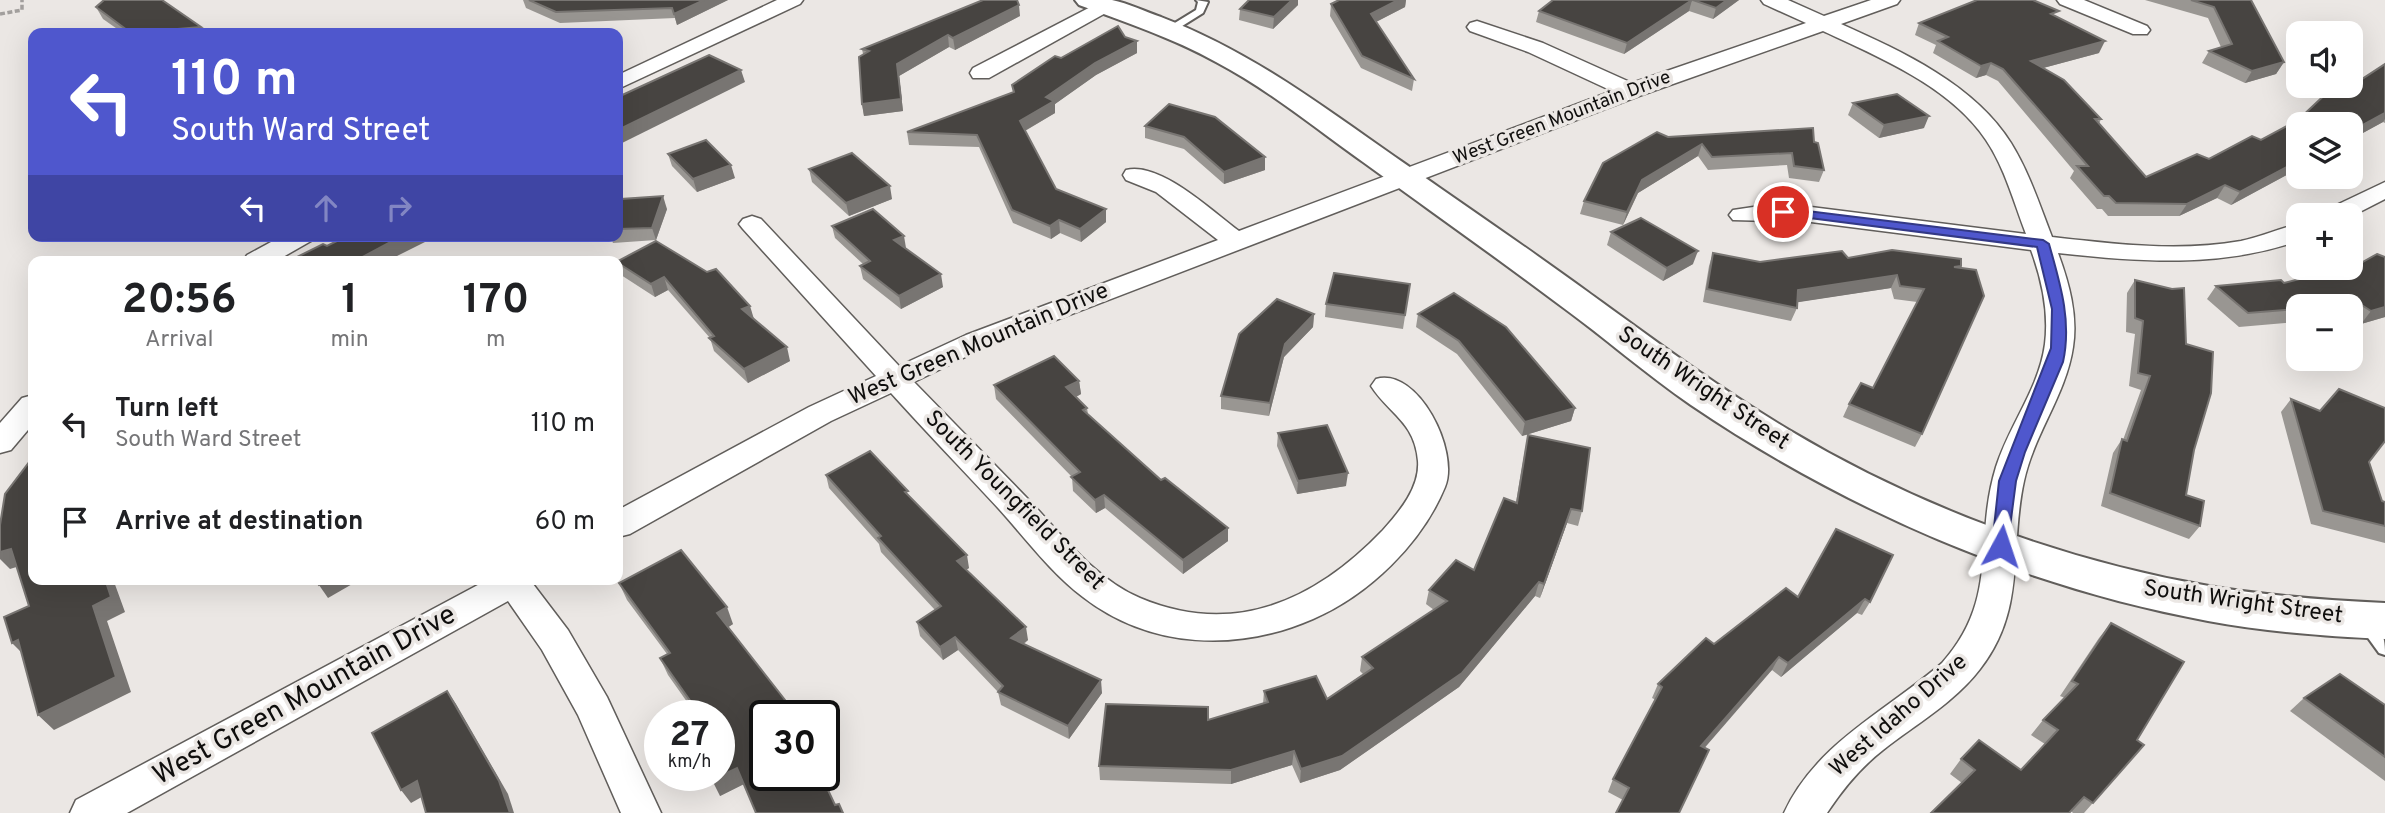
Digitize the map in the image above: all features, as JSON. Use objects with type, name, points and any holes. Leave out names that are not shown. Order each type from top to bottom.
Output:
[{"type":"street","points":[[623,81],[793,0]]},
{"type":"street","name":"West Idaho Drive","points":[[1772,0],[1931,79],[1983,120],[2012,167],[2043,244],[2059,309],[2059,348],[2056,362],[2007,481],[2001,578],[1992,613],[1980,641],[1949,678],[1853,752],[1825,782],[1804,813]]},
{"type":"street","name":"West Green Mountain Drive","points":[[623,522],[820,414],[892,378],[1018,324],[1631,91],[1890,0]]},
{"type":"street","points":[[2067,0],[2140,30]]},
{"type":"street","points":[[981,73],[1107,3]]},
{"type":"street","name":"South Wright Street","points":[[1107,3],[1223,54],[1257,73],[1554,283],[1700,392],[1771,439],[1891,502],[2001,546],[2088,574],[2183,597],[2378,629]]},
{"type":"street","points":[[1477,27],[1511,35],[1631,91]]},
{"type":"street","points":[[1135,175],[1165,187],[1237,242]]},
{"type":"street","points":[[2358,203],[2385,189]]},
{"type":"street","points":[[1742,215],[1773,212],[1807,214],[2043,244],[2147,254],[2206,254],[2255,247],[2286,236]]},
{"type":"street","name":"South Youngfield Street","points":[[752,224],[892,378],[1079,573],[1121,605],[1150,617],[1182,624],[1249,626],[1287,614],[1337,590],[1392,540],[1423,503],[1435,467],[1431,447],[1415,413],[1385,386]]},
{"type":"street","points":[[265,256],[291,242]]},
{"type":"street","points":[[0,442],[28,410]]},
{"type":"street","name":"West Green Mountain Drive","points":[[90,813],[506,585]]},
{"type":"street","points":[[518,585],[555,640],[594,708],[641,813]]},
{"type":"lane","points":[[1168,31],[1200,11],[1203,2],[1200,0]]},
{"type":"path","points":[[0,14],[22,9],[22,0]]},
{"type":"building","points":[[104,0],[162,0],[201,27],[124,28],[96,7]]},
{"type":"building","points":[[529,0],[704,0],[674,14],[672,8],[556,12]]},
{"type":"building","points":[[983,0],[1017,0],[1019,5],[953,38],[948,35],[897,64],[901,99],[862,104],[859,57],[869,51],[862,49]]},
{"type":"building","points":[[1249,0],[1292,0],[1274,17],[1240,9]]},
{"type":"building","points":[[1339,0],[1398,0],[1371,14],[1414,79],[1362,56],[1331,4]]},
{"type":"building","points":[[1553,0],[1692,0],[1627,43],[1539,11]]},
{"type":"building","points":[[1693,0],[1727,0],[1716,8]]},
{"type":"building","points":[[1977,0],[2033,0],[2059,11],[2051,14],[2105,41],[2031,61],[2064,80],[2101,119],[2095,119],[2146,177],[2197,154],[2209,159],[2252,136],[2261,140],[2286,126],[2286,167],[2240,192],[2225,185],[2187,204],[2116,203],[2109,196],[2104,196],[2077,166],[2088,166],[2003,69],[1991,63],[1981,66],[1938,41],[1948,37],[1919,23]]},
{"type":"building","points":[[2191,0],[2251,0],[2284,62],[2252,71],[2209,51],[2232,44],[2214,7]]},
{"type":"building","points":[[1118,26],[1125,37],[1137,41],[1095,63],[1046,97],[1054,101],[1020,121],[1056,189],[1106,209],[1080,229],[1059,220],[1050,226],[1012,210],[977,135],[907,132],[1014,92],[1012,85],[1055,56],[1061,58]]},
{"type":"building","points":[[709,55],[741,70],[623,128],[623,95]]},
{"type":"building","points":[[2385,64],[2385,113],[2363,125],[2363,112],[2307,112],[2321,98],[2363,98],[2363,78]]},
{"type":"building","points":[[1897,94],[1929,116],[1884,125],[1853,103]]},
{"type":"building","points":[[1169,104],[1215,117],[1265,157],[1224,172],[1184,137],[1145,126]]},
{"type":"building","points":[[1813,128],[1814,142],[1818,143],[1824,170],[1794,166],[1792,153],[1712,157],[1702,144],[1642,180],[1627,212],[1584,201],[1603,163],[1657,132],[1668,137]]},
{"type":"building","points":[[706,140],[731,165],[693,179],[668,154]]},
{"type":"building","points":[[852,153],[890,186],[846,203],[809,169]]},
{"type":"building","points":[[663,196],[652,228],[623,229],[623,199]]},
{"type":"building","points":[[873,209],[904,236],[894,240],[941,274],[899,296],[860,266],[870,261],[832,226]]},
{"type":"building","points":[[1641,218],[1698,251],[1667,268],[1611,232]]},
{"type":"building","points":[[656,241],[707,272],[716,269],[750,306],[742,309],[787,347],[744,369],[709,338],[714,336],[664,277],[651,284],[623,266],[623,258]]},
{"type":"building","points":[[335,242],[391,242],[364,256],[299,256],[323,244],[327,246]]},
{"type":"building","points":[[1892,250],[1961,259],[1961,266],[1954,267],[1976,270],[1984,296],[1922,434],[1849,404],[1861,383],[1873,388],[1924,289],[1900,286],[1897,275],[1798,290],[1797,308],[1707,289],[1713,253],[1760,262],[1842,251],[1848,258]]},
{"type":"building","points":[[2377,254],[2385,257],[2385,307],[2371,311],[2363,306],[2363,294],[2286,294],[2286,310],[2248,313],[2216,286],[2281,280],[2284,283],[2296,280],[2363,280],[2363,262]]},
{"type":"building","points":[[1334,273],[1410,284],[1405,315],[1326,304]]},
{"type":"building","points":[[2135,280],[2172,289],[2184,288],[2186,344],[2213,352],[2211,393],[2194,450],[2186,495],[2204,501],[2200,526],[2110,493],[2122,439],[2127,441],[2150,376],[2138,373],[2143,321],[2135,318]]},
{"type":"building","points":[[1454,293],[1506,327],[1575,408],[1525,422],[1459,341],[1418,314]]},
{"type":"building","points":[[1277,299],[1314,314],[1285,344],[1270,403],[1221,396],[1239,334]]},
{"type":"building","points":[[1054,356],[1079,381],[1066,387],[1087,408],[1083,410],[1161,480],[1165,478],[1228,528],[1183,560],[1104,495],[1095,500],[1071,477],[1080,472],[994,385]]},
{"type":"building","points":[[2339,389],[2385,408],[2385,441],[2369,462],[2382,501],[2385,502],[2385,526],[2323,511],[2291,399],[2320,411]]},
{"type":"building","points":[[1327,425],[1348,473],[1298,481],[1278,433]]},
{"type":"building","points":[[1528,435],[1590,448],[1582,511],[1571,509],[1544,584],[1539,582],[1462,673],[1342,756],[1301,769],[1294,751],[1231,770],[1099,766],[1106,704],[1208,707],[1208,720],[1268,702],[1264,691],[1316,676],[1327,699],[1373,668],[1362,657],[1447,601],[1429,590],[1456,560],[1474,570],[1504,498],[1517,503]]},
{"type":"building","points":[[870,451],[908,491],[905,492],[967,555],[957,561],[1026,627],[1011,638],[1101,680],[1068,726],[998,692],[1003,686],[955,637],[940,647],[917,622],[941,606],[878,538],[881,536],[826,475]]},
{"type":"building","points":[[28,464],[28,585],[107,585],[111,597],[93,606],[116,677],[38,715],[18,640],[12,643],[4,617],[29,606],[11,549],[0,552],[0,525],[5,494]]},
{"type":"building","points":[[1836,529],[1893,555],[1870,602],[1865,599],[1788,663],[1779,657],[1701,746],[1709,750],[1679,813],[1616,813],[1629,788],[1613,779],[1662,687],[1658,684],[1706,638],[1714,644],[1786,588],[1798,597]]},
{"type":"building","points":[[681,550],[727,607],[717,613],[785,700],[749,700],[749,791],[828,791],[835,805],[839,804],[843,813],[756,813],[737,768],[735,769],[735,700],[690,700],[660,658],[670,653],[620,585],[623,585],[623,581]]},
{"type":"building","points":[[2111,623],[2184,662],[2137,740],[2144,745],[2093,803],[2084,797],[2069,813],[1931,813],[1975,770],[1961,759],[1979,740],[2021,770],[2058,730],[2043,720],[2078,684],[2072,681]]},
{"type":"building","points":[[2340,674],[2385,705],[2385,757],[2304,698]]},
{"type":"building","points":[[447,691],[499,781],[510,813],[426,813],[417,781],[401,790],[372,733]]},
{"type":"route","points":[[1783,212],[2043,244],[2059,309],[2059,348],[2056,362],[2007,481],[2001,546]]}]
